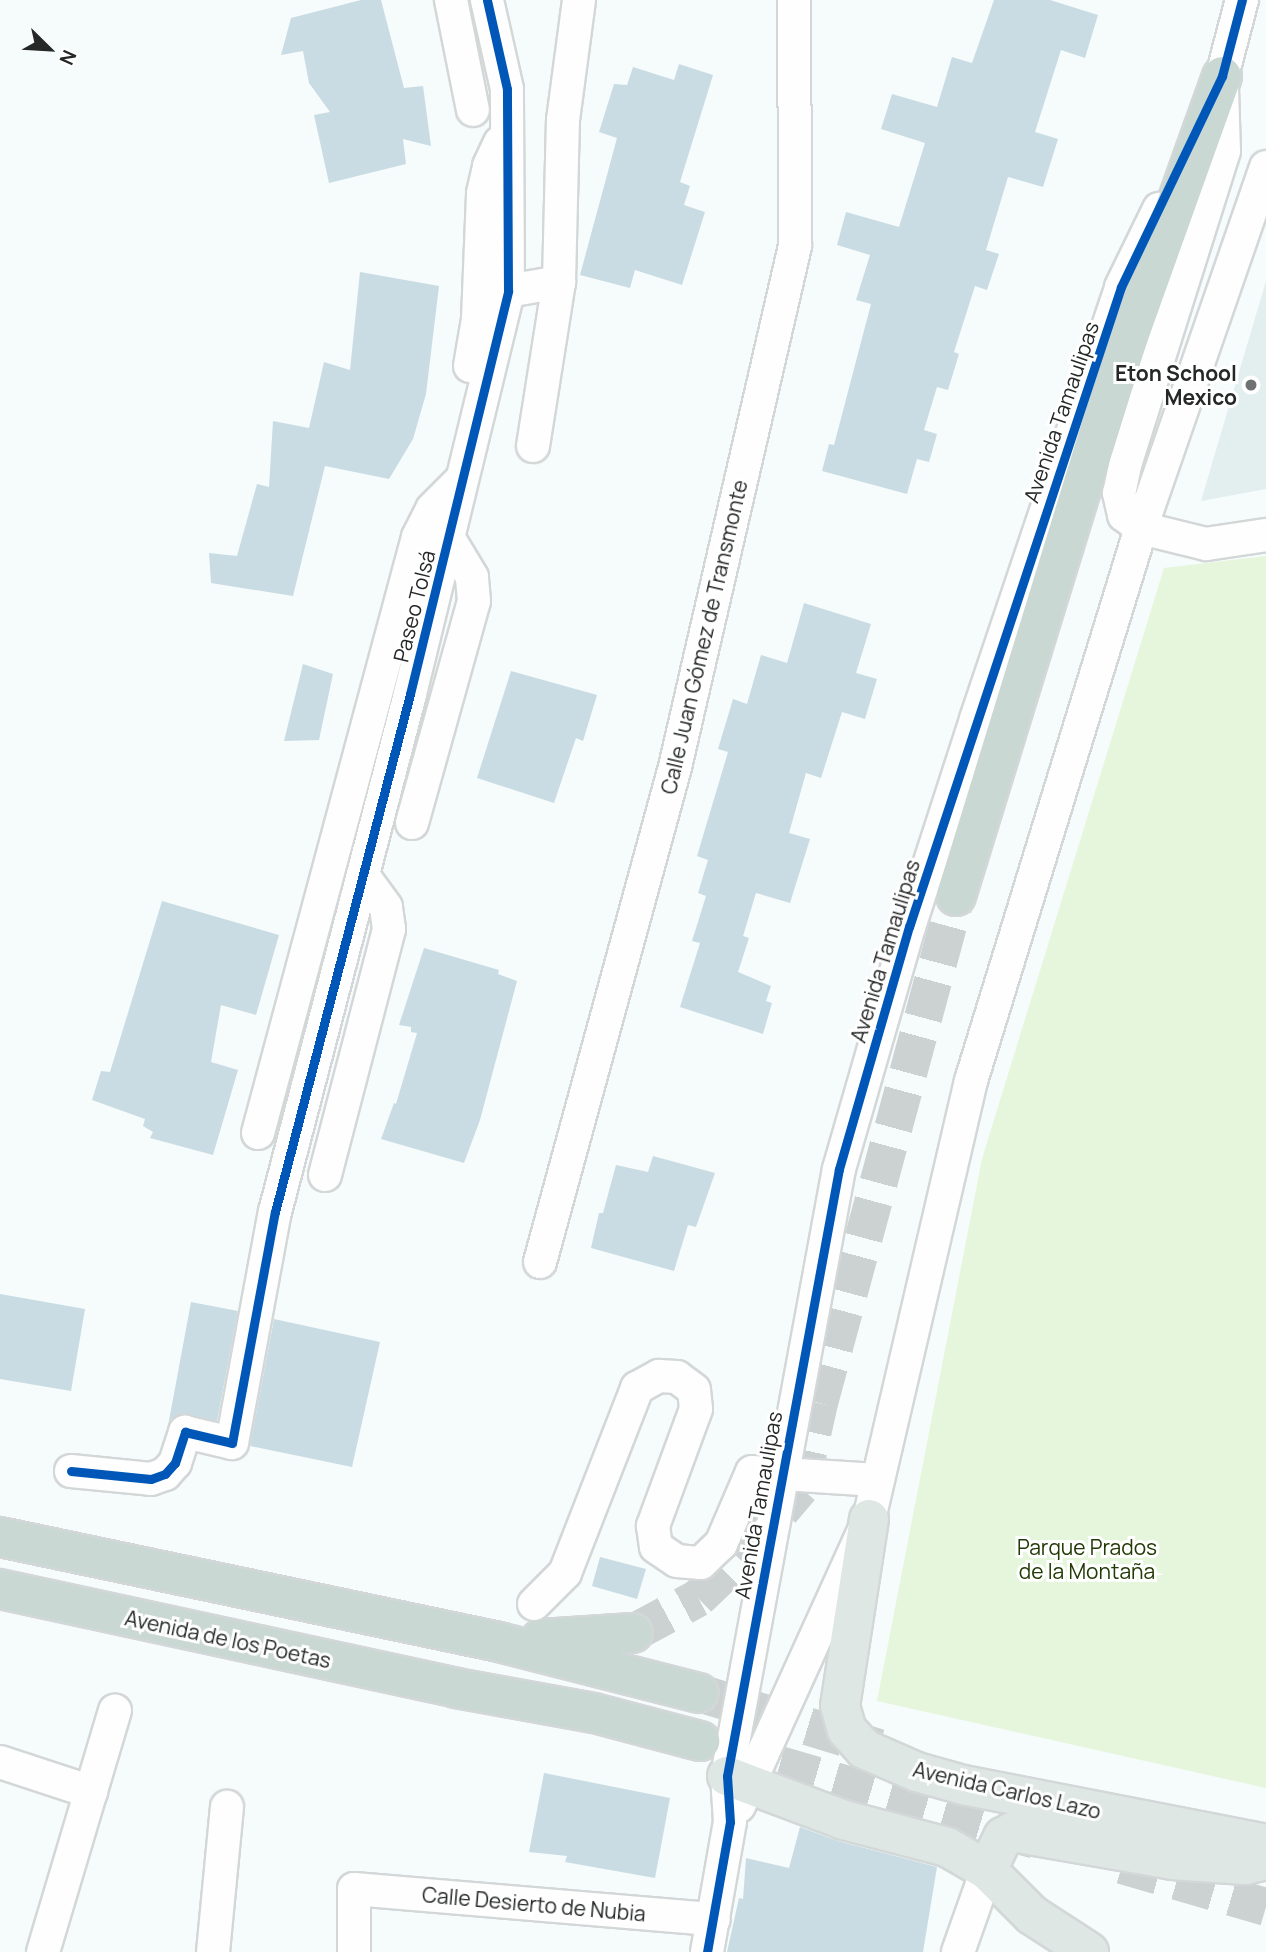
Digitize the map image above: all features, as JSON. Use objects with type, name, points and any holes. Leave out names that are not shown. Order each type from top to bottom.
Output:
[{"type":"highway","points":[[956,896],[1124,353],[1222,76]]},
{"type":"highway","points":[[0,1537],[439,1632],[499,1642],[699,1693]]},
{"type":"highway","name":"Avenida de los Poetas","points":[[0,1589],[456,1688],[594,1713],[700,1741]]},
{"type":"highway","points":[[499,1642],[633,1633]]},
{"type":"main road","name":"Avenida Carlos Lazo","points":[[869,1519],[840,1706],[846,1730],[864,1749],[917,1772],[963,1784],[1266,1844]]},
{"type":"main road","points":[[739,1780],[844,1820],[947,1847],[987,1870],[1032,1915],[1049,1940],[1089,1952]]},
{"type":"main road","points":[[987,1870],[1003,1837],[1012,1832],[1172,1860],[1245,1866],[1266,1860]]},
{"type":"street","points":[[451,0],[473,110]]},
{"type":"street","name":"Paseo Tolsá","points":[[71,1471],[151,1479],[165,1474],[175,1463],[185,1432],[232,1443],[275,1212],[449,537],[508,291],[507,89],[487,0]]},
{"type":"street","points":[[533,446],[559,282],[564,120],[579,0]]},
{"type":"street","name":"Calle Juan Gómez de Transmonte","points":[[540,1262],[675,767],[795,246],[794,0]]},
{"type":"street","name":"Avenida Tamaulipas","points":[[707,1952],[739,1780],[780,1474],[839,1169],[909,927],[1122,287],[1222,76],[1242,0]]},
{"type":"street","points":[[1222,76],[1224,150],[1126,461],[1119,493],[1124,515],[1140,528],[1206,544],[1266,535]]},
{"type":"street","points":[[457,436],[478,319],[483,193],[489,166],[507,128]]},
{"type":"street","name":"Avenida Tamaulipas","points":[[739,1780],[788,1692],[869,1519],[971,1081],[1140,528],[1266,167]]},
{"type":"street","points":[[508,291],[559,282]]},
{"type":"street","points":[[258,1133],[418,537],[432,509],[462,479]]},
{"type":"street","points":[[412,823],[474,601],[472,578],[449,537]]},
{"type":"street","points":[[325,1175],[389,929],[386,907],[363,875]]},
{"type":"street","points":[[534,1604],[565,1573],[637,1388],[659,1376],[677,1377],[694,1390],[696,1409],[653,1526],[656,1547],[677,1561],[701,1563],[721,1544],[752,1472],[877,1480]]},
{"type":"street","points":[[43,1952],[116,1711]]},
{"type":"street","points":[[0,1762],[91,1793]]},
{"type":"street","points":[[213,1952],[227,1807]]},
{"type":"street","points":[[958,1952],[987,1870]]},
{"type":"street","name":"Calle Desierto de Nubia","points":[[354,1952],[354,1889],[714,1919]]},
{"type":"shaded area","name":"Eton School Mexico","points":[[1266,281],[1266,489],[1201,501]]},
{"type":"green space","name":"Parque Prados de la Montaña","points":[[1266,556],[1266,1788],[877,1701],[982,1159],[1164,568]]},
{"type":"building","points":[[361,0],[381,0],[404,88],[423,86],[431,146],[403,139],[406,164],[329,183],[314,115],[330,112],[309,83],[303,51],[281,55],[291,18]]},
{"type":"building","points":[[994,0],[1050,0],[1098,15],[1085,58],[1061,50],[1035,132],[1058,139],[1043,187],[1008,177],[986,250],[999,254],[987,290],[975,286],[954,352],[959,354],[948,390],[937,387],[924,430],[937,434],[929,462],[917,459],[907,494],[822,471],[829,444],[834,445],[871,304],[856,300],[870,255],[837,245],[846,212],[899,227],[925,143],[881,129],[892,94],[937,107],[952,57],[972,63]]},
{"type":"building","points":[[679,64],[713,75],[680,182],[690,186],[684,205],[705,212],[682,285],[635,270],[630,288],[580,275],[617,138],[599,132],[614,84],[627,85],[633,67],[674,80]]},
{"type":"building","points":[[360,272],[439,286],[426,394],[413,439],[389,479],[325,466],[293,596],[211,583],[209,553],[237,556],[257,484],[269,487],[273,421],[309,428],[324,362],[350,370]]},
{"type":"building","points":[[804,603],[871,624],[856,673],[877,679],[865,719],[842,712],[821,778],[806,773],[789,833],[810,839],[790,903],[756,893],[743,936],[749,938],[738,972],[771,986],[766,1001],[772,1003],[763,1034],[680,1007],[700,943],[692,941],[706,896],[698,893],[708,860],[697,856],[728,752],[718,749],[733,699],[747,704],[761,655],[787,663]]},
{"type":"building","points":[[303,664],[333,674],[319,740],[284,741]]},
{"type":"building","points":[[511,671],[597,695],[583,741],[576,738],[554,803],[477,778]]},
{"type":"building","points":[[162,901],[279,935],[256,1015],[221,1005],[211,1062],[238,1070],[213,1155],[150,1138],[153,1132],[143,1126],[145,1119],[92,1100],[101,1071],[110,1072]]},
{"type":"building","points":[[424,948],[499,970],[498,974],[517,981],[480,1120],[464,1163],[381,1139],[394,1103],[396,1104],[417,1033],[411,1032],[411,1027],[399,1025]]},
{"type":"building","points":[[653,1156],[715,1173],[696,1227],[688,1225],[674,1271],[591,1248],[599,1213],[603,1213],[616,1165],[648,1172]]},
{"type":"building","points":[[0,1294],[85,1309],[71,1391],[0,1379]]},
{"type":"building","points":[[191,1302],[238,1311],[217,1421],[181,1414],[168,1426]]},
{"type":"building","points":[[274,1319],[380,1342],[352,1467],[250,1446]]},
{"type":"building","points":[[600,1557],[646,1569],[637,1599],[592,1586]]},
{"type":"building","points":[[544,1773],[670,1798],[655,1878],[565,1862],[567,1856],[529,1852]]},
{"type":"building","points":[[800,1827],[838,1841],[937,1867],[923,1952],[727,1952],[739,1898],[743,1899],[746,1858],[789,1868]]},
{"type":"tunnel","points":[[633,1633],[698,1598],[744,1554],[800,1488],[819,1403],[956,896]]},
{"type":"tunnel","points":[[699,1693],[879,1748]]},
{"type":"tunnel","points":[[725,1749],[1037,1840]]},
{"type":"tunnel","points":[[1122,1865],[1266,1907]]},
{"type":"cycle path","points":[[71,1471],[151,1479],[165,1474],[175,1463],[185,1432],[232,1443],[275,1212],[410,694],[508,291],[507,89],[487,0]]},
{"type":"cycle path","points":[[707,1952],[730,1822],[727,1776],[839,1169],[909,927],[1121,287],[1222,76],[1242,0]]},
{"type":"place","name":"Eton School Mexico","points":[[1251,385]]}]
